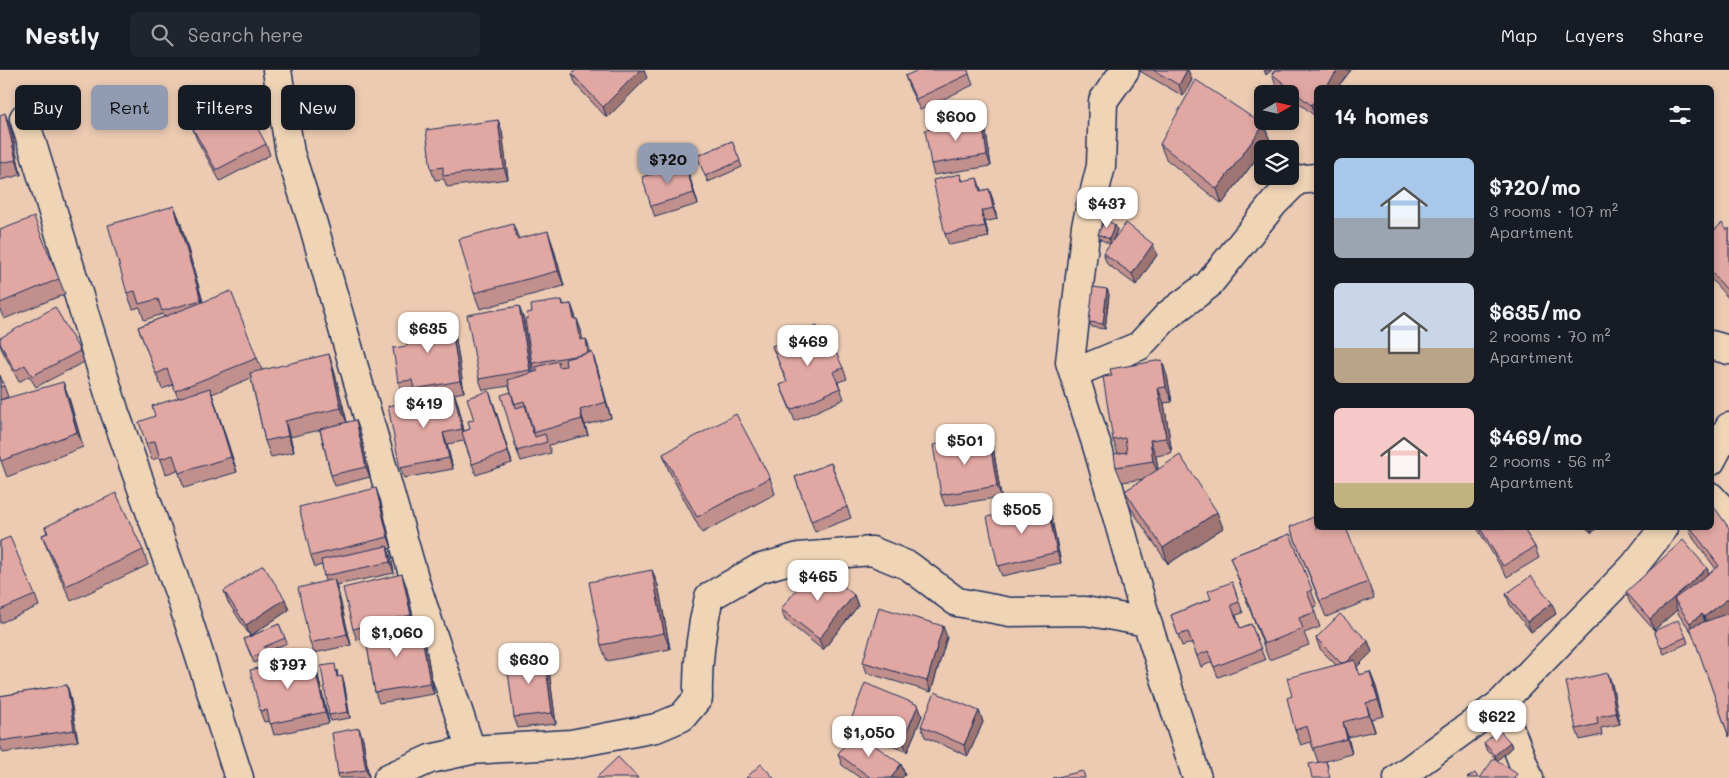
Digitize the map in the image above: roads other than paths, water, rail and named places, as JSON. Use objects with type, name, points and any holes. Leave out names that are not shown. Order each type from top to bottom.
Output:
[{"type":"street","points":[[276,70],[290,153],[313,224],[417,588],[471,750]]},
{"type":"street","points":[[1125,70],[1103,101],[1101,166],[1086,226],[1070,362],[1098,449],[1147,622],[1198,778]]},
{"type":"street","points":[[28,130],[115,413],[180,595],[240,778]]},
{"type":"street","points":[[1074,374],[1139,346],[1168,315],[1208,285],[1274,203],[1297,180],[1314,178]]},
{"type":"street","points":[[1714,347],[1729,350]]},
{"type":"street","points":[[1714,455],[1729,427]]},
{"type":"street","points":[[1714,500],[1729,517]]},
{"type":"street","points":[[1398,778],[1500,704],[1634,566],[1662,530]]},
{"type":"street","points":[[388,778],[430,758],[471,750],[572,744],[656,728],[682,717],[698,698],[697,672],[701,628],[709,598],[758,569],[799,557],[872,551],[909,566],[957,602],[1010,612],[1085,611],[1147,622]]},
{"type":"street","points":[[1500,704],[1529,778]]}]
